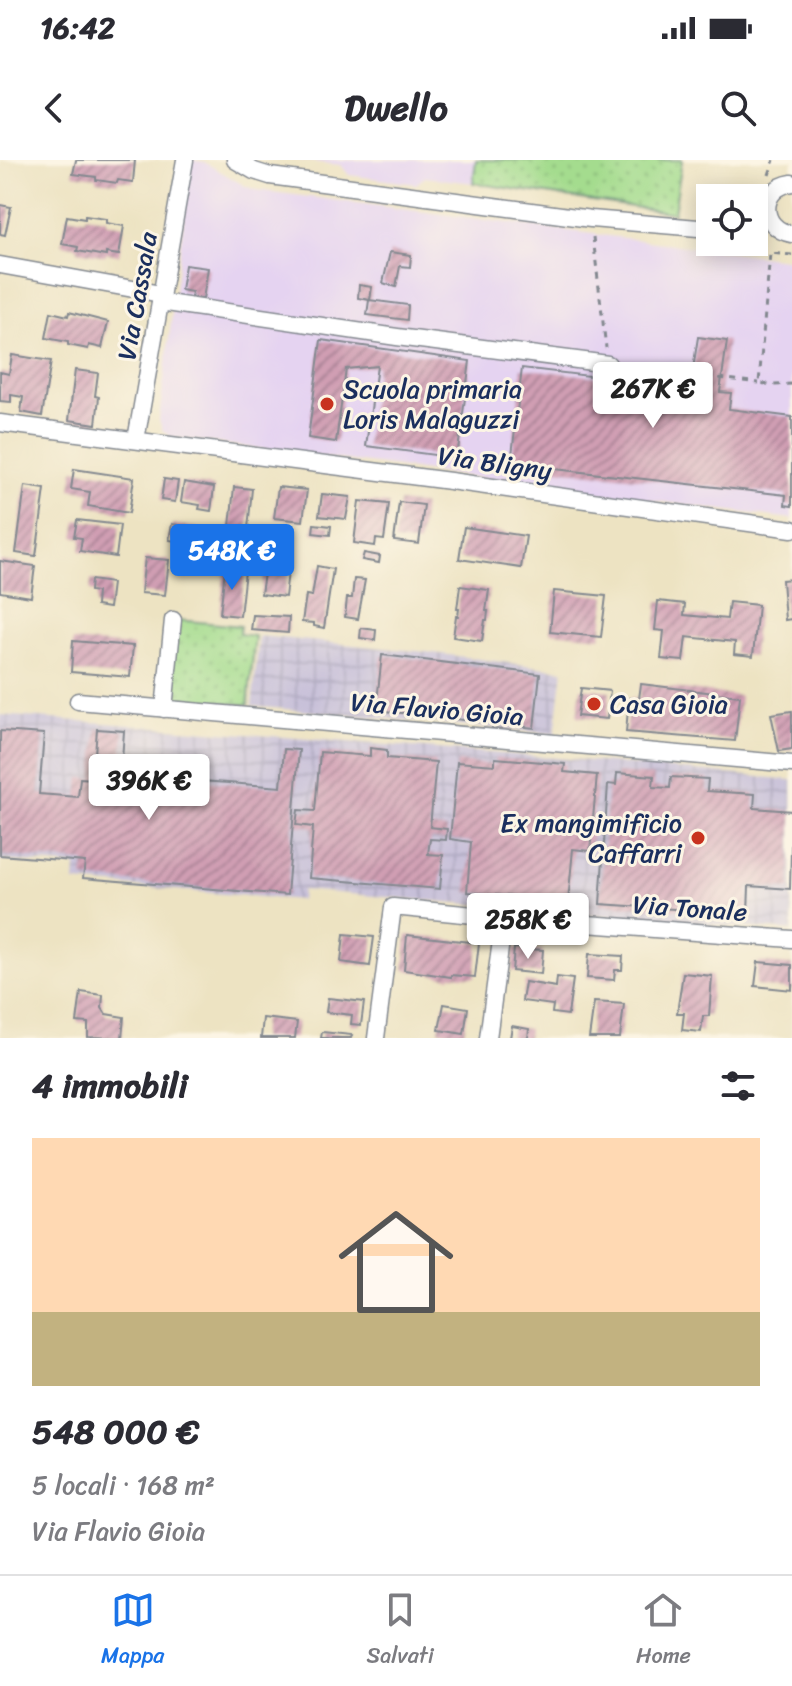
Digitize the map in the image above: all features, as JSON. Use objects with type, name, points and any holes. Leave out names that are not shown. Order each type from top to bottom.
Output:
[{"type":"street","name":"Via Cassala","points":[[136,440],[185,160]]},
{"type":"street","points":[[235,160],[270,176],[591,219],[696,228]]},
{"type":"street","points":[[768,198],[782,185],[791,182]]},
{"type":"street","points":[[771,195],[767,210],[769,219],[785,232]]},
{"type":"street","points":[[0,265],[160,298],[397,337],[608,364]]},
{"type":"street","name":"Via Bligny","points":[[0,423],[792,529]]},
{"type":"street","points":[[164,709],[173,620]]},
{"type":"street","name":"Via Flavio Gioia","points":[[78,701],[792,764]]},
{"type":"street","name":"Via Tonale","points":[[376,1038],[393,907],[792,939]]},
{"type":"street","points":[[488,1038],[504,918]]},
{"type":"path","points":[[591,219],[608,364],[774,385],[792,384]]},
{"type":"path","points":[[759,383],[770,253],[792,255]]},
{"type":"shaded area","points":[[191,160],[204,162],[256,190],[696,247],[696,256],[761,256],[792,260],[792,519],[171,437],[163,431],[159,420]]},
{"type":"shaded area","points":[[296,160],[476,160],[473,183],[425,177],[416,184],[349,175],[341,165]]},
{"type":"shaded area","points":[[259,636],[426,652],[563,670],[555,734],[252,706]]},
{"type":"shaded area","points":[[0,715],[569,759],[792,780],[792,931],[302,890],[301,900],[75,882],[76,866],[0,860]]},
{"type":"green space","points":[[476,160],[682,160],[674,213],[473,183]]},
{"type":"green space","points":[[177,620],[240,626],[239,634],[255,636],[248,705],[169,697]]},
{"type":"building","points":[[76,160],[135,160],[133,182],[118,180],[117,183],[73,174]]},
{"type":"building","points":[[0,205],[11,207],[5,235],[0,234]]},
{"type":"building","points":[[67,216],[106,219],[106,223],[124,226],[119,255],[77,251],[78,247],[62,244]]},
{"type":"building","points":[[390,252],[411,255],[410,267],[400,266],[396,287],[383,283]]},
{"type":"building","points":[[185,265],[208,268],[203,299],[191,297],[192,292],[181,290]]},
{"type":"building","points":[[359,285],[372,287],[370,300],[358,298]]},
{"type":"building","points":[[369,300],[408,305],[407,320],[367,315]]},
{"type":"building","points":[[51,312],[68,316],[69,312],[108,322],[102,348],[89,345],[88,349],[46,338]]},
{"type":"building","points":[[698,337],[727,341],[720,392],[731,393],[729,409],[792,417],[792,506],[785,505],[786,495],[511,464],[522,368],[690,388]]},
{"type":"building","points":[[321,340],[470,361],[457,458],[366,446],[377,366],[346,369],[336,442],[308,438]]},
{"type":"building","points":[[12,355],[51,361],[42,416],[21,412],[23,397],[11,395],[11,402],[0,401],[0,372],[9,374]]},
{"type":"building","points":[[75,370],[98,373],[96,424],[69,420]]},
{"type":"building","points":[[74,469],[134,478],[129,513],[88,506],[90,492],[71,489]]},
{"type":"building","points":[[164,479],[178,481],[175,502],[161,500]]},
{"type":"building","points":[[184,482],[214,487],[211,511],[199,509],[200,505],[181,502]]},
{"type":"building","points":[[25,486],[45,489],[36,556],[16,553]]},
{"type":"building","points":[[234,487],[252,489],[246,548],[228,546]]},
{"type":"building","points":[[278,487],[307,490],[303,521],[274,518]]},
{"type":"building","points":[[322,494],[350,497],[346,519],[319,516]]},
{"type":"building","points":[[359,501],[389,504],[384,540],[376,539],[375,546],[354,543]]},
{"type":"building","points":[[399,502],[424,505],[419,544],[394,541]]},
{"type":"building","points":[[77,520],[120,525],[116,557],[80,551],[82,538],[74,537]]},
{"type":"building","points":[[172,524],[214,531],[210,556],[174,550],[176,541],[169,540]]},
{"type":"building","points":[[314,524],[331,526],[330,535],[313,533]]},
{"type":"building","points":[[464,527],[526,536],[521,568],[459,559]]},
{"type":"building","points":[[267,552],[290,555],[285,597],[261,594]]},
{"type":"building","points":[[364,553],[380,556],[379,563],[362,560]]},
{"type":"building","points":[[145,558],[169,560],[165,595],[141,593]]},
{"type":"building","points":[[0,561],[35,566],[31,597],[0,592]]},
{"type":"building","points":[[317,566],[333,569],[324,628],[302,622],[306,595],[312,596]]},
{"type":"building","points":[[225,569],[245,571],[240,616],[220,614]]},
{"type":"building","points":[[354,579],[365,580],[358,619],[345,617],[347,598],[352,598]]},
{"type":"building","points":[[792,579],[792,619],[785,620],[782,580]]},
{"type":"building","points":[[91,580],[112,583],[109,608],[96,606],[97,592],[90,591]]},
{"type":"building","points":[[460,586],[489,590],[482,641],[453,637]]},
{"type":"building","points":[[554,591],[606,596],[601,637],[550,632]]},
{"type":"building","points":[[658,601],[685,604],[684,615],[727,619],[729,602],[758,605],[753,656],[734,654],[735,642],[686,637],[683,661],[661,659],[664,631],[655,630]]},
{"type":"building","points":[[253,615],[289,617],[288,633],[251,630]]},
{"type":"building","points":[[361,628],[376,630],[375,640],[360,638]]},
{"type":"building","points":[[73,641],[133,646],[130,677],[71,672]]},
{"type":"building","points":[[382,655],[540,674],[534,728],[376,710]]},
{"type":"building","points":[[641,684],[740,696],[735,741],[626,732],[629,698],[639,699]]},
{"type":"building","name":"Casa Gioia","points":[[581,688],[610,691],[607,719],[577,716]]},
{"type":"building","points":[[792,711],[792,749],[779,751],[771,714]]},
{"type":"building","points":[[97,729],[124,731],[121,775],[281,787],[284,749],[299,750],[287,895],[83,878],[85,862],[0,855],[0,731],[44,734],[39,794],[78,797],[80,778],[93,779]]},
{"type":"building","points":[[370,748],[387,750],[387,758],[436,762],[430,827],[447,829],[446,840],[430,839],[428,854],[443,855],[440,889],[309,878],[313,827],[296,825],[298,810],[315,811],[320,752],[370,756]]},
{"type":"building","points":[[495,758],[565,764],[564,772],[597,775],[590,851],[573,849],[568,902],[467,892],[471,842],[450,839],[457,762],[495,765]]},
{"type":"building","name":"Ex mangimificio Caffarri","points":[[617,773],[654,776],[653,787],[670,788],[671,777],[708,779],[707,791],[755,794],[754,808],[792,811],[790,889],[749,886],[748,914],[600,904],[608,784],[616,785]]},
{"type":"building","points":[[344,934],[374,937],[370,966],[341,962]]},
{"type":"building","points":[[407,935],[479,943],[475,977],[404,970]]},
{"type":"building","points":[[514,948],[543,950],[541,974],[512,971]]},
{"type":"building","points":[[589,954],[623,956],[622,970],[615,970],[614,980],[587,978]]},
{"type":"building","points":[[758,962],[792,965],[792,990],[755,986]]},
{"type":"building","points":[[683,973],[712,976],[709,1016],[703,1016],[701,1032],[682,1030],[684,1013],[677,1013]]},
{"type":"building","points":[[557,977],[573,979],[568,1015],[552,1013],[553,1005],[522,1001],[525,982],[556,987]]},
{"type":"building","points":[[81,992],[103,995],[102,1008],[106,1014],[124,1017],[122,1038],[88,1037],[88,1023],[77,1022]]},
{"type":"building","points":[[328,998],[364,1002],[361,1025],[351,1024],[352,1015],[326,1012]]},
{"type":"building","points":[[594,1002],[624,1004],[620,1038],[589,1038]]},
{"type":"building","points":[[444,1004],[468,1008],[464,1034],[439,1030]]},
{"type":"building","points":[[263,1018],[297,1022],[295,1038],[261,1038]]},
{"type":"building","points":[[512,1026],[529,1029],[528,1038],[510,1038]]},
{"type":"building","points":[[322,1032],[352,1035],[351,1038],[321,1038]]},
{"type":"place","name":"Scuola primaria Loris Malaguzzi","points":[[327,404]]},
{"type":"place","name":"Casa Gioia","points":[[594,704]]},
{"type":"place","name":"Ex mangimificio Caffarri","points":[[698,838]]}]
